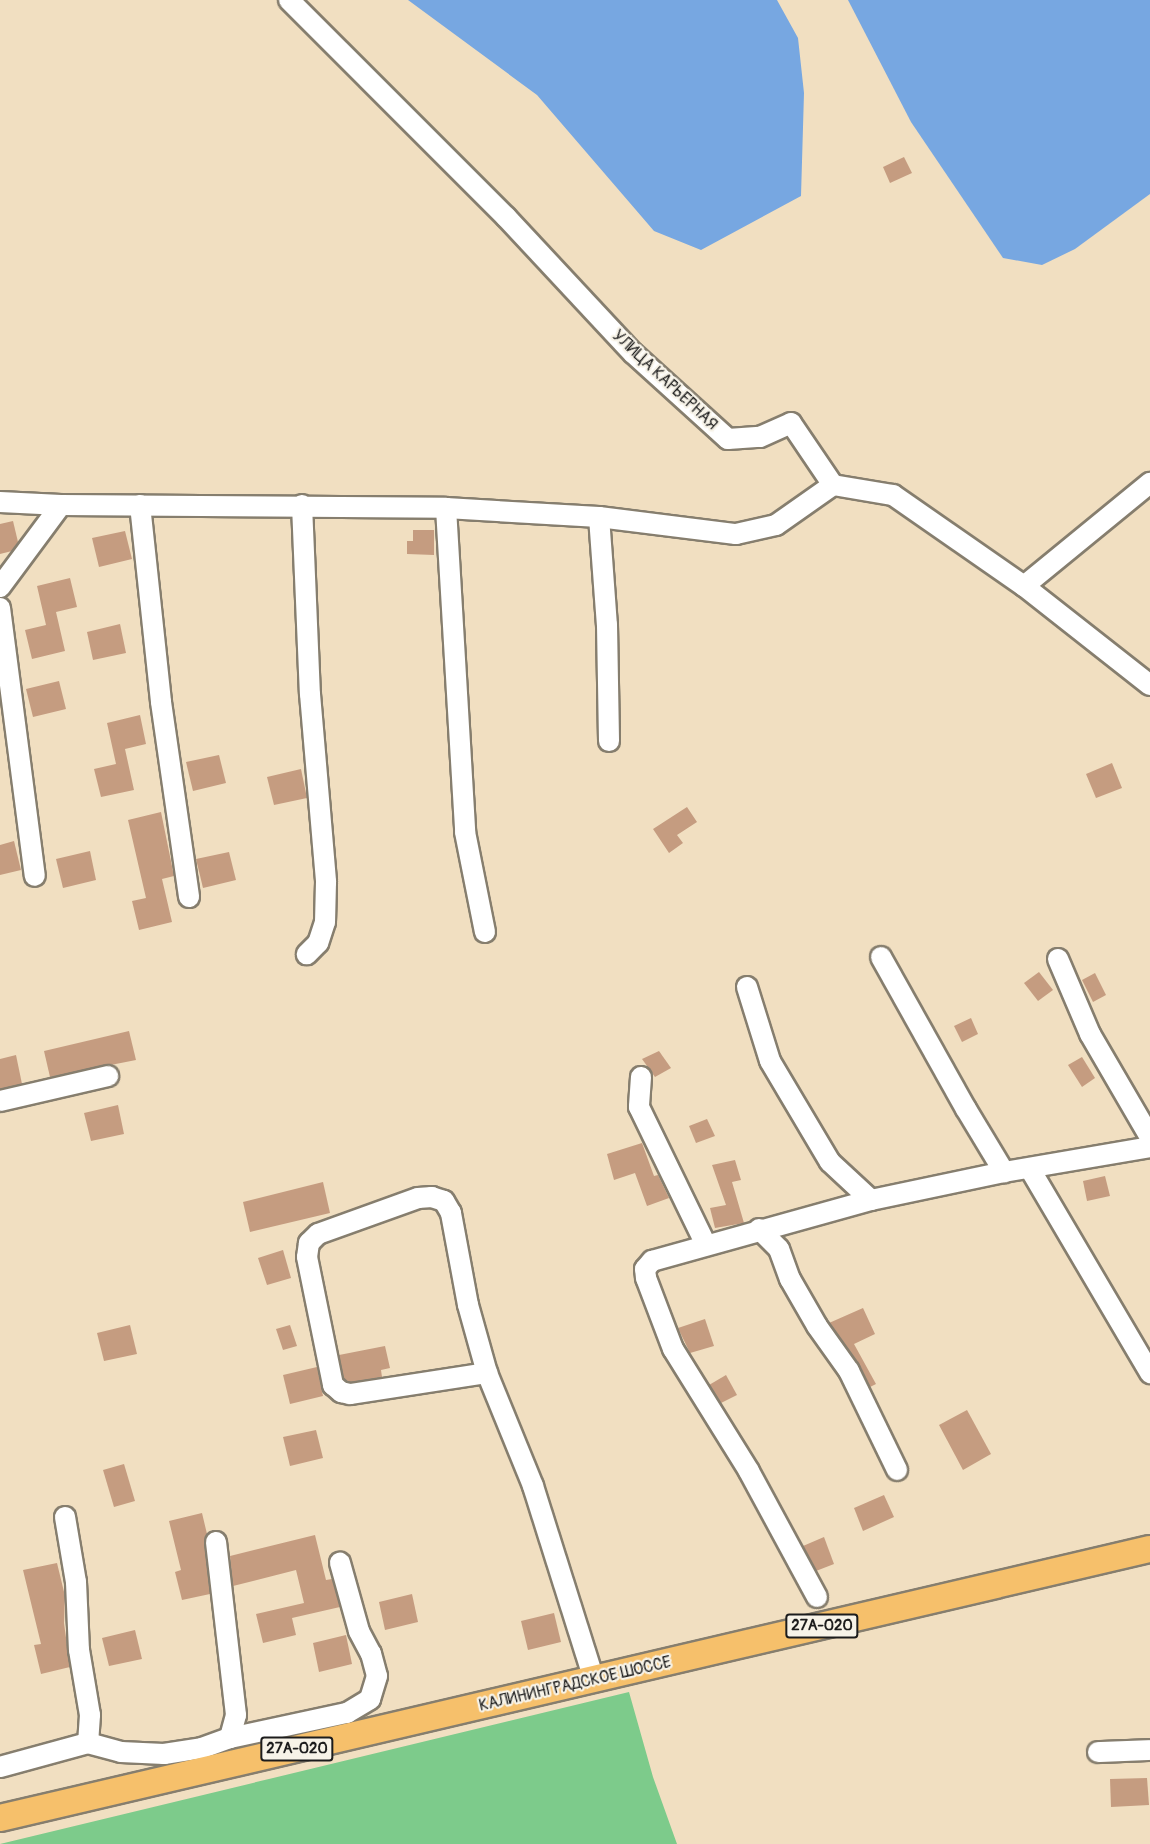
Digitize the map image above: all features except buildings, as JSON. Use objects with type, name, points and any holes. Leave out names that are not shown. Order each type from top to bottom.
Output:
[{"type":"main road","name":"КАЛИНИНГРАДСКОЕ ШОССЕ","points":[[0,1818],[1150,1549]]},
{"type":"street","name":"УЛИЦА КАРЬЕРНАЯ","points":[[289,0],[506,218],[633,353],[728,439],[759,437],[791,423],[833,485]]},
{"type":"street","points":[[1024,586],[1150,483]]},
{"type":"street","points":[[0,502],[61,505],[302,505],[446,508],[599,518],[736,534],[776,525],[833,485],[893,495],[1024,586],[1150,685]]},
{"type":"street","points":[[0,587],[61,505]]},
{"type":"street","points":[[140,505],[160,702],[189,897]]},
{"type":"street","points":[[302,505],[310,694],[326,882],[325,922],[318,944],[307,954]]},
{"type":"street","points":[[446,508],[465,832],[485,932]]},
{"type":"street","points":[[599,518],[607,625],[609,741]]},
{"type":"street","points":[[0,608],[35,876]]},
{"type":"street","points":[[881,957],[1004,1172]]},
{"type":"street","points":[[1058,959],[1090,1034],[1150,1137]]},
{"type":"street","points":[[747,987],[770,1061],[830,1162],[871,1200]]},
{"type":"street","points":[[0,1101],[108,1077]]},
{"type":"street","points":[[641,1077],[639,1107],[706,1245]]},
{"type":"street","points":[[817,1597],[749,1471],[672,1349],[646,1278],[645,1269],[652,1261],[759,1229],[871,1200],[1004,1172],[1150,1147]]},
{"type":"street","points":[[1030,1168],[1150,1372]]},
{"type":"street","points":[[487,1372],[350,1394],[340,1392],[333,1385],[307,1257],[309,1243],[318,1234],[418,1198],[432,1197],[444,1201],[451,1213],[468,1305],[487,1372],[533,1486],[594,1679]]},
{"type":"street","points":[[759,1229],[779,1249],[796,1289],[817,1326],[849,1371],[897,1470]]},
{"type":"street","points":[[65,1517],[76,1582],[79,1650],[90,1715],[88,1743]]},
{"type":"street","points":[[216,1542],[236,1715],[230,1738]]},
{"type":"street","points":[[0,1767],[88,1743],[121,1752],[164,1754],[202,1748],[230,1738],[347,1713],[370,1699],[376,1676],[371,1654],[359,1631],[340,1563]]},
{"type":"street","points":[[1098,1752],[1150,1750]]},
{"type":"green space","points":[[629,1692],[653,1777],[677,1844],[0,1844]]},
{"type":"water","points":[[408,0],[777,0],[798,38],[804,93],[801,196],[701,250],[654,231],[537,95]]},
{"type":"water","points":[[848,0],[1150,0],[1150,194],[1075,249],[1042,265],[1003,258],[911,122]]}]
